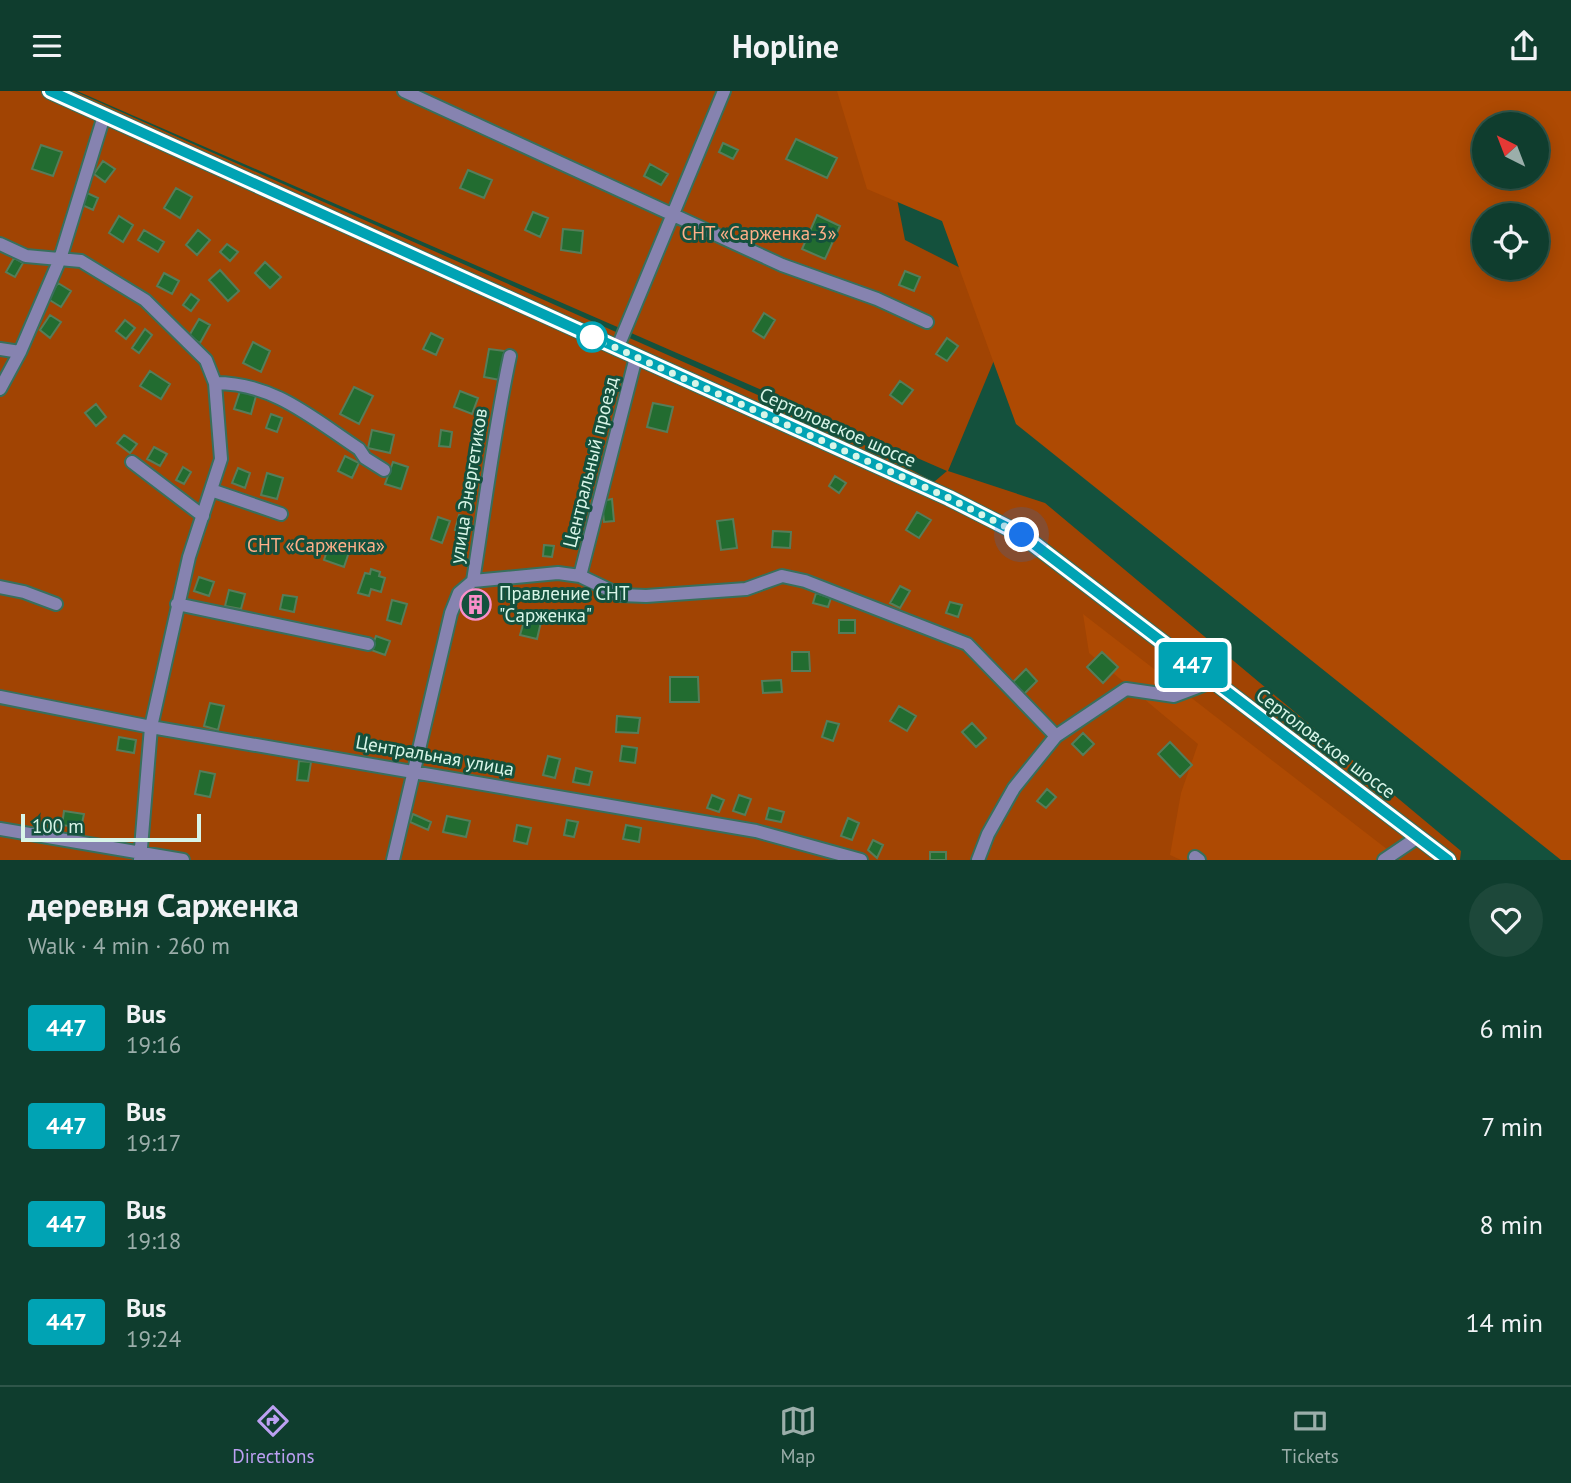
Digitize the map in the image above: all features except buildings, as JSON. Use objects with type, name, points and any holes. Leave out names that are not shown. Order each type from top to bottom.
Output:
[{"type":"main road","name":"Сертоловское шоссе","points":[[50,91],[949,498],[1022,535],[1448,860]]},
{"type":"street","points":[[404,91],[671,216],[782,265],[877,299],[927,322]]},
{"type":"street","points":[[617,349],[724,91]]},
{"type":"street","points":[[0,389],[20,352],[60,259],[104,116]]},
{"type":"street","points":[[0,244],[26,256],[81,261],[145,300],[206,361],[215,383],[221,459],[189,557],[150,727],[141,857]]},
{"type":"street","points":[[0,349],[20,352]]},
{"type":"street","name":"улица Энергетиков","points":[[393,860],[451,613],[459,593],[473,581],[491,472],[497,415],[510,356]]},
{"type":"street","name":"Центральный проезд","points":[[580,576],[636,357]]},
{"type":"street","points":[[215,383],[237,383],[284,398],[359,449],[365,458],[383,470]]},
{"type":"street","points":[[132,461],[203,516]]},
{"type":"street","points":[[211,490],[281,514]]},
{"type":"street","points":[[473,581],[558,573],[580,576],[620,595],[746,589],[782,576],[805,581],[967,644],[1056,736]]},
{"type":"street","points":[[0,587],[24,592],[56,604]]},
{"type":"street","points":[[177,604],[368,644]]},
{"type":"street","points":[[978,860],[988,834],[1014,788],[1056,736],[1126,689],[1174,696],[1214,681]]},
{"type":"street","name":"Центральная улица","points":[[0,697],[150,727],[413,770],[756,831],[861,860]]},
{"type":"street","points":[[0,829],[141,857],[183,860]]},
{"type":"street","points":[[1384,860],[1418,837]]},
{"type":"green space","name":"СНТ «Сарженка»","points":[[0,91],[74,91],[832,428],[934,482],[947,471],[77,91],[876,91],[905,240],[1020,298],[948,471],[1045,503],[1461,851],[1460,860],[0,860]]},
{"type":"shaded area","points":[[837,91],[1571,91],[1571,860],[1561,860],[1016,424],[942,221],[867,189]]},
{"type":"shaded area","points":[[1083,614],[1401,860],[1181,860],[1170,855],[1181,793],[1198,744],[1089,653]]},
{"type":"bus line","name":"447","points":[[50,91],[949,498],[1022,535],[1448,860]]},
{"type":"place","name":"Правление СНТ \"Сарженка\"","points":[[476,604]]},
{"type":"route","points":[[592,337],[949,498],[1022,535]]},
{"type":"park label","name":"СНТ «Сарженка-3»","points":[[759,233]]}]
